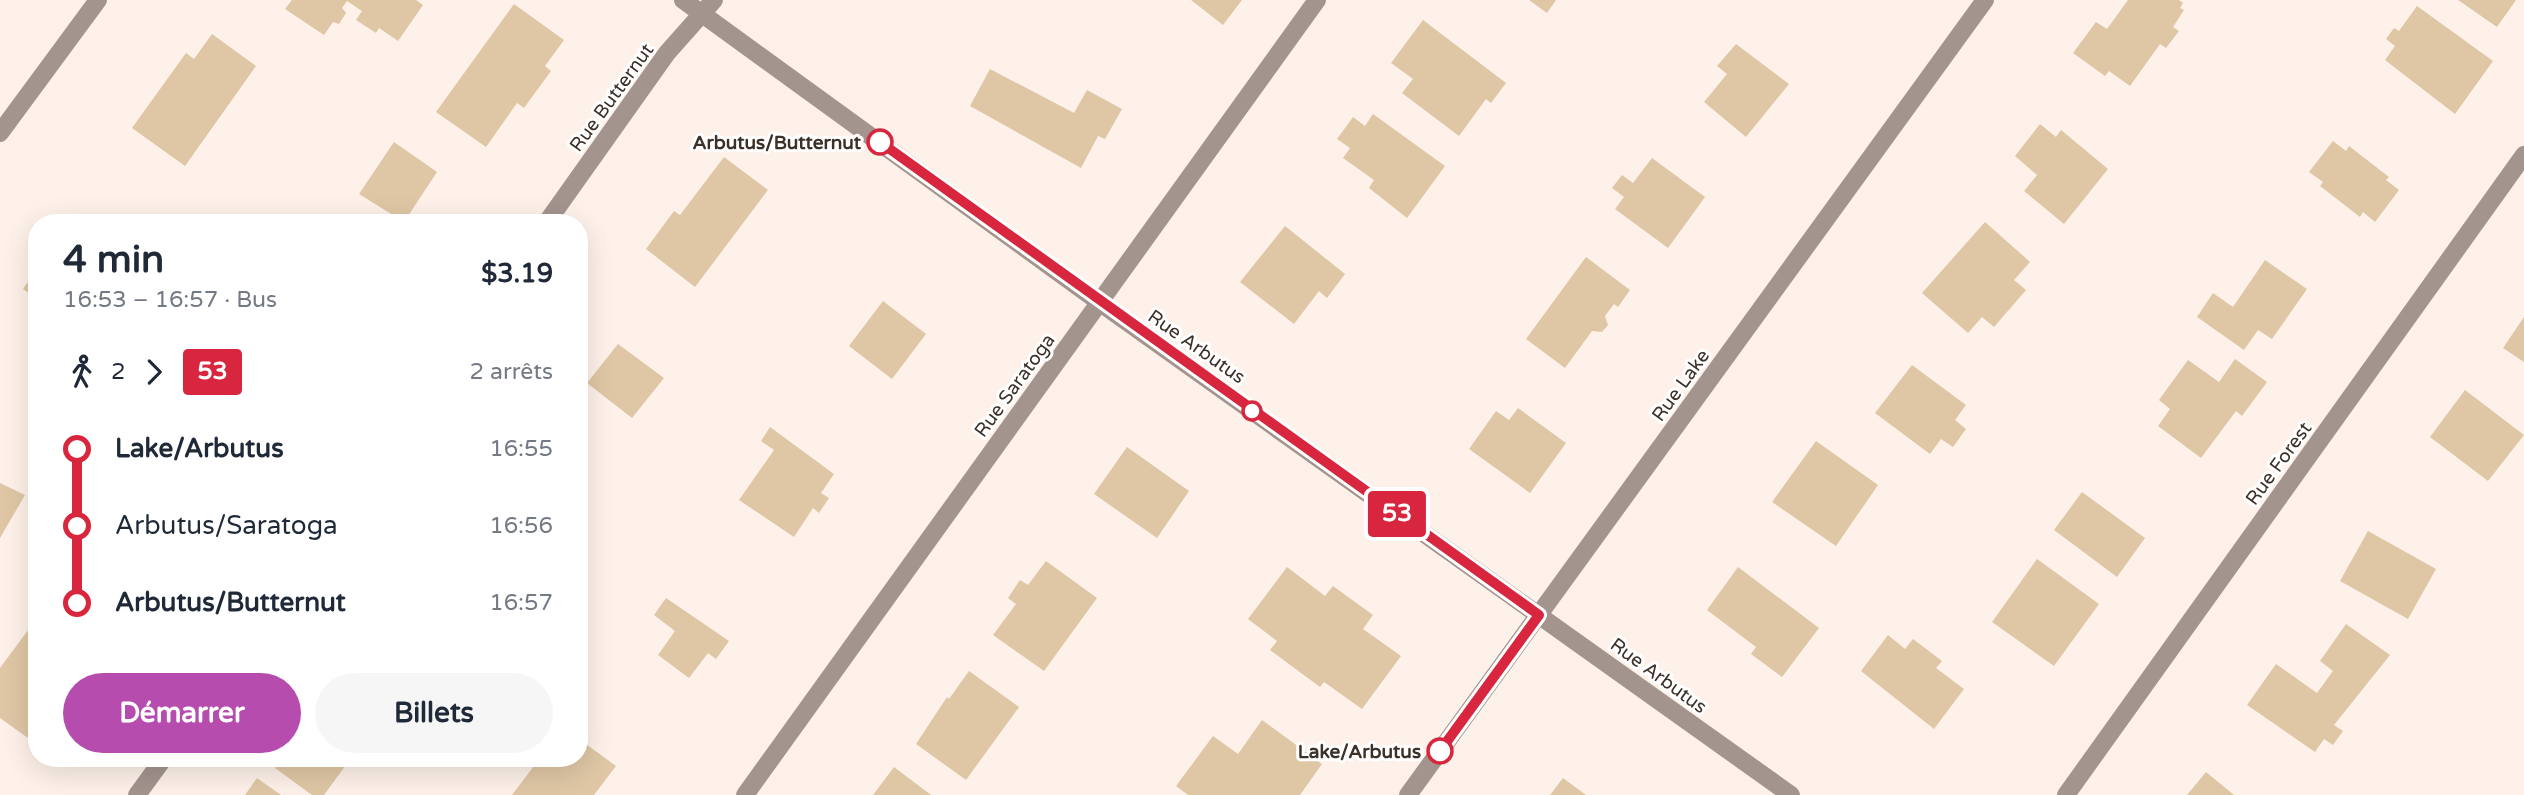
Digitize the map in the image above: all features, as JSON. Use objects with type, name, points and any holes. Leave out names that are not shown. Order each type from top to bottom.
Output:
[{"type":"street","points":[[0,133],[98,0]]},
{"type":"street","name":"Rue Arbutus","points":[[683,0],[709,7],[1100,302],[1791,795]]},
{"type":"street","name":"Rue Saratoga","points":[[746,795],[1317,0]]},
{"type":"street","name":"Rue Lake","points":[[1408,795],[1985,0]]},
{"type":"street","name":"Rue Butternut","points":[[553,214],[667,53],[709,7]]},
{"type":"street","name":"Rue Forest","points":[[2066,795],[2524,155]]},
{"type":"street","points":[[138,795],[158,767]]},
{"type":"building","points":[[292,0],[416,0],[423,5],[398,41],[379,28],[376,33],[356,20],[362,11],[347,1],[342,8],[346,13],[339,24],[333,22],[324,35],[285,9]]},
{"type":"building","points":[[1191,0],[1242,0],[1223,25]]},
{"type":"building","points":[[1529,0],[1556,0],[1547,13]]},
{"type":"building","points":[[2128,0],[2179,0],[2183,3],[2180,8],[2184,10],[2173,27],[2179,31],[2166,48],[2160,44],[2130,86],[2109,71],[2105,76],[2073,53],[2096,22],[2107,29]]},
{"type":"building","points":[[2458,0],[2516,0],[2497,27]]},
{"type":"building","points":[[514,4],[564,40],[545,66],[551,71],[524,108],[517,103],[486,147],[436,112]]},
{"type":"building","points":[[2417,6],[2493,61],[2455,114],[2385,60],[2395,46],[2386,39],[2394,28],[2399,31]]},
{"type":"building","points":[[1423,20],[1506,83],[1491,103],[1486,99],[1459,136],[1402,93],[1413,79],[1391,63]]},
{"type":"building","points":[[212,34],[256,66],[185,166],[132,128],[186,53],[194,59]]},
{"type":"building","points":[[1736,44],[1789,84],[1746,137],[1704,102],[1727,74],[1717,66]]},
{"type":"building","points":[[990,69],[1074,113],[1087,90],[1122,109],[1105,139],[1098,136],[1081,168],[970,106]]},
{"type":"building","points":[[1373,114],[1445,166],[1407,218],[1369,188],[1374,180],[1343,158],[1350,148],[1337,139],[1353,117],[1365,126]]},
{"type":"building","points":[[2040,124],[2056,137],[2061,130],[2108,169],[2064,224],[2024,191],[2037,175],[2015,156]]},
{"type":"building","points":[[2333,141],[2346,151],[2349,146],[2389,177],[2386,180],[2399,190],[2375,222],[2363,212],[2360,217],[2320,186],[2323,182],[2309,172]]},
{"type":"building","points":[[394,142],[437,172],[409,214],[391,214],[359,194]]},
{"type":"building","points":[[724,157],[768,190],[695,287],[646,249],[674,211],[680,215]]},
{"type":"building","points":[[1652,158],[1705,197],[1668,248],[1615,209],[1624,197],[1612,188],[1622,175],[1633,183]]},
{"type":"building","points":[[1985,222],[2030,262],[2014,280],[2026,290],[1994,327],[1982,317],[1968,333],[1922,293]]},
{"type":"building","points":[[1285,226],[1345,274],[1327,298],[1319,291],[1294,324],[1240,282]]},
{"type":"building","points":[[1586,257],[1630,290],[1618,307],[1614,304],[1605,316],[1608,325],[1602,332],[1592,331],[1565,368],[1526,339]]},
{"type":"building","points":[[2265,260],[2307,289],[2272,339],[2258,330],[2244,350],[2197,317],[2213,293],[2233,307]]},
{"type":"building","points":[[883,301],[926,334],[892,379],[849,346]]},
{"type":"building","points":[[2524,317],[2524,362],[2503,348]]},
{"type":"building","points":[[618,344],[664,378],[632,418],[588,382]]},
{"type":"building","points":[[2235,359],[2267,382],[2242,416],[2236,411],[2201,458],[2158,426],[2170,409],[2159,400],[2188,360],[2219,382]]},
{"type":"building","points":[[1912,365],[1966,405],[1955,420],[1966,429],[1953,447],[1941,439],[1930,454],[1875,413]]},
{"type":"building","points":[[2465,390],[2524,435],[2488,481],[2430,437]]},
{"type":"building","points":[[1518,408],[1566,443],[1530,493],[1469,449],[1496,411],[1509,420]]},
{"type":"building","points":[[770,427],[834,474],[821,493],[829,498],[819,513],[813,508],[794,537],[739,500],[774,450],[761,441]]},
{"type":"building","points":[[1816,441],[1878,485],[1836,546],[1772,502]]},
{"type":"building","points":[[1127,447],[1189,491],[1157,538],[1094,494]]},
{"type":"building","points":[[0,483],[25,495],[0,538]]},
{"type":"building","points":[[2082,492],[2145,538],[2117,577],[2054,530]]},
{"type":"building","points":[[2368,531],[2436,569],[2408,619],[2340,581]]},
{"type":"building","points":[[2037,559],[2099,604],[2054,666],[1992,622]]},
{"type":"building","points":[[1046,561],[1097,598],[1044,671],[993,635],[1016,604],[1008,598],[1020,580],[1028,585]]},
{"type":"building","points":[[1287,567],[1325,596],[1333,586],[1373,615],[1363,629],[1401,656],[1362,709],[1324,682],[1320,687],[1270,650],[1277,641],[1248,619]]},
{"type":"building","points":[[1738,567],[1819,628],[1782,677],[1751,654],[1756,647],[1707,610]]},
{"type":"building","points":[[666,598],[729,641],[716,659],[708,653],[689,678],[658,655],[675,631],[654,615]]},
{"type":"building","points":[[2346,624],[2390,655],[2334,725],[2343,731],[2333,745],[2324,739],[2315,752],[2247,705],[2276,664],[2317,693],[2333,671],[2320,661]]},
{"type":"building","points":[[28,630],[28,738],[0,718],[0,668]]},
{"type":"building","points":[[1888,635],[1905,649],[1913,639],[1942,661],[1936,668],[1964,689],[1934,729],[1861,671]]},
{"type":"building","points":[[969,671],[1019,707],[966,780],[916,744],[947,697],[949,699]]},
{"type":"building","points":[[1262,720],[1322,764],[1300,795],[1188,795],[1176,786],[1213,736],[1238,754]]},
{"type":"building","points":[[588,746],[616,766],[594,795],[512,795],[533,767],[588,767]]},
{"type":"building","points":[[344,767],[324,795],[312,795],[275,768]]},
{"type":"building","points":[[894,767],[931,795],[873,795]]},
{"type":"building","points":[[2206,772],[2234,795],[2187,795]]},
{"type":"building","points":[[257,778],[281,795],[245,795]]},
{"type":"building","points":[[1563,778],[1586,795],[1550,795]]},
{"type":"bus line","name":"53","points":[[880,142],[1121,318],[1539,615],[1440,751]]},
{"type":"place","name":"Arbutus/Butternut","points":[[880,142]]},
{"type":"place","name":"Lake/Arbutus","points":[[1440,751]]}]
